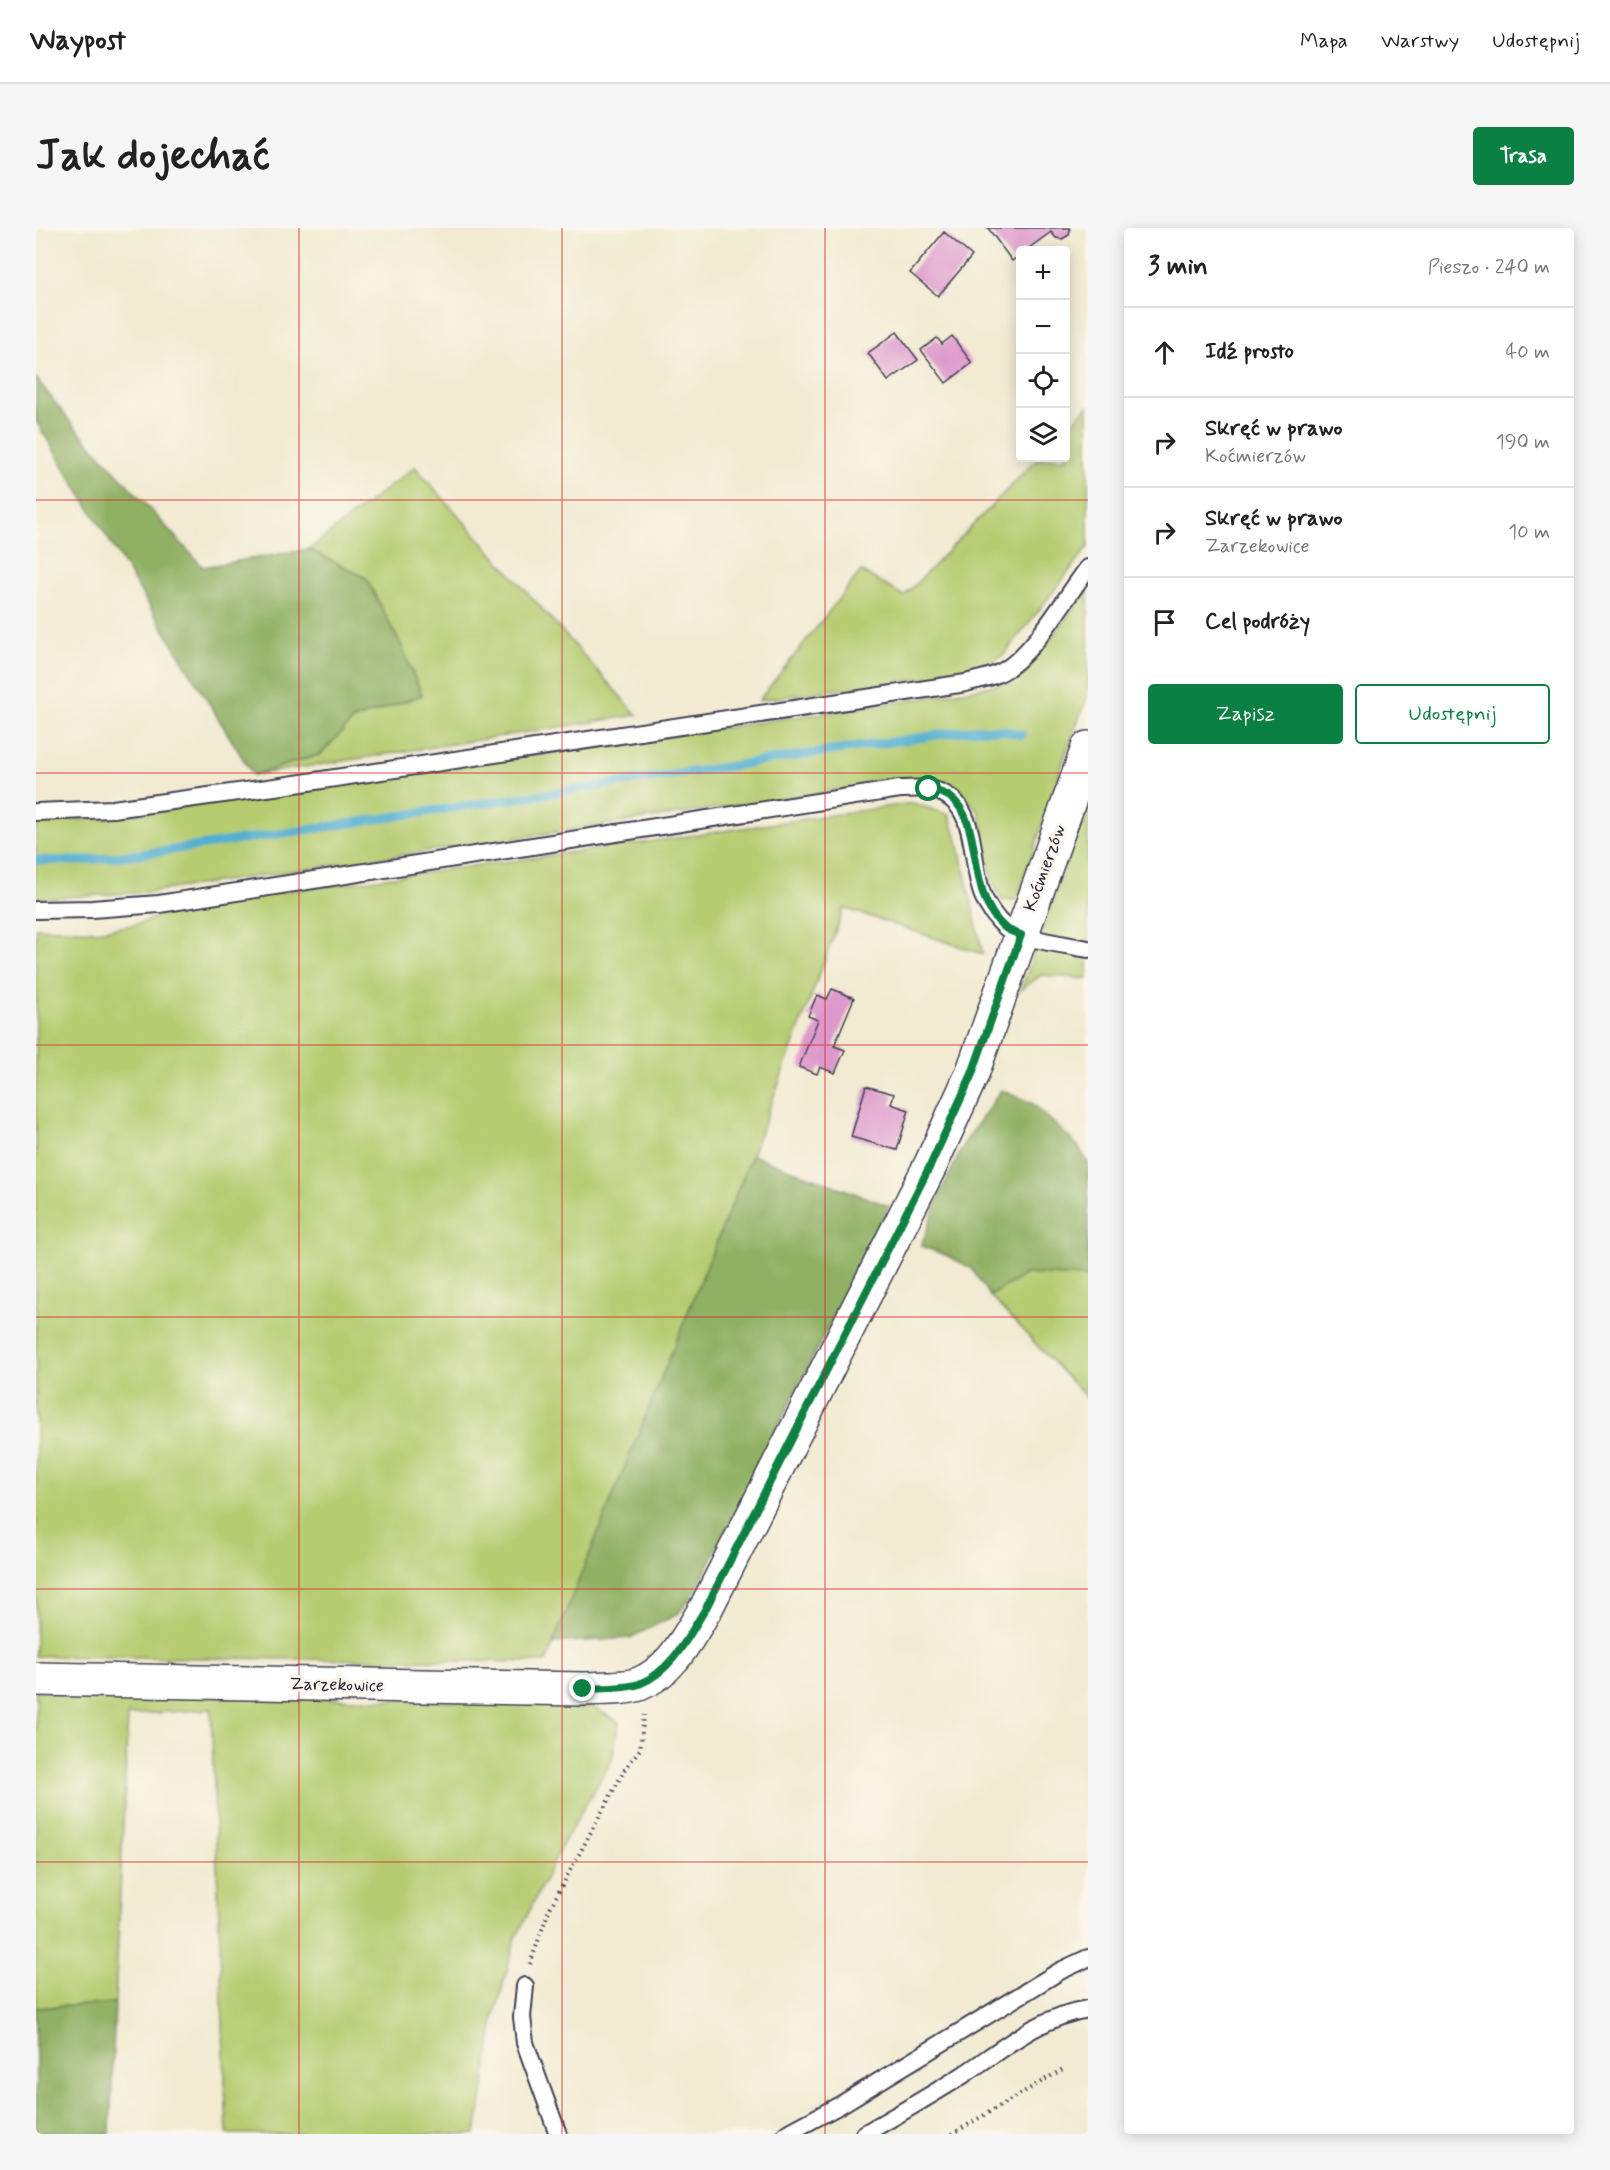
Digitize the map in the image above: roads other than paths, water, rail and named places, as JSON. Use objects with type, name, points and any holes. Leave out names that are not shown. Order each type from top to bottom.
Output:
[{"type":"street","name":"Koćmierzów","points":[[638,1685],[660,1671],[678,1653],[706,1608],[935,1154],[972,1074],[1088,748]]},
{"type":"street","name":"Zarzekowice","points":[[36,1679],[583,1689],[638,1685]]},
{"type":"lane","points":[[36,812],[113,809],[270,788],[966,683],[999,674],[1015,662],[1033,644],[1088,568]]},
{"type":"lane","points":[[36,910],[159,904],[900,789],[929,789],[950,797],[963,812],[970,829],[983,896],[1005,928],[1021,935],[1088,949]]},
{"type":"lane","points":[[786,2134],[840,2105],[1060,1971],[1088,1958]]},
{"type":"lane","points":[[525,1986],[522,2017],[525,2043],[558,2134]]},
{"type":"lane","points":[[864,2134],[950,2083],[1039,2025],[1068,2012],[1088,2009]]},
{"type":"waterway","points":[[36,860],[80,861],[172,850],[977,729],[1001,730],[1022,735]]}]
